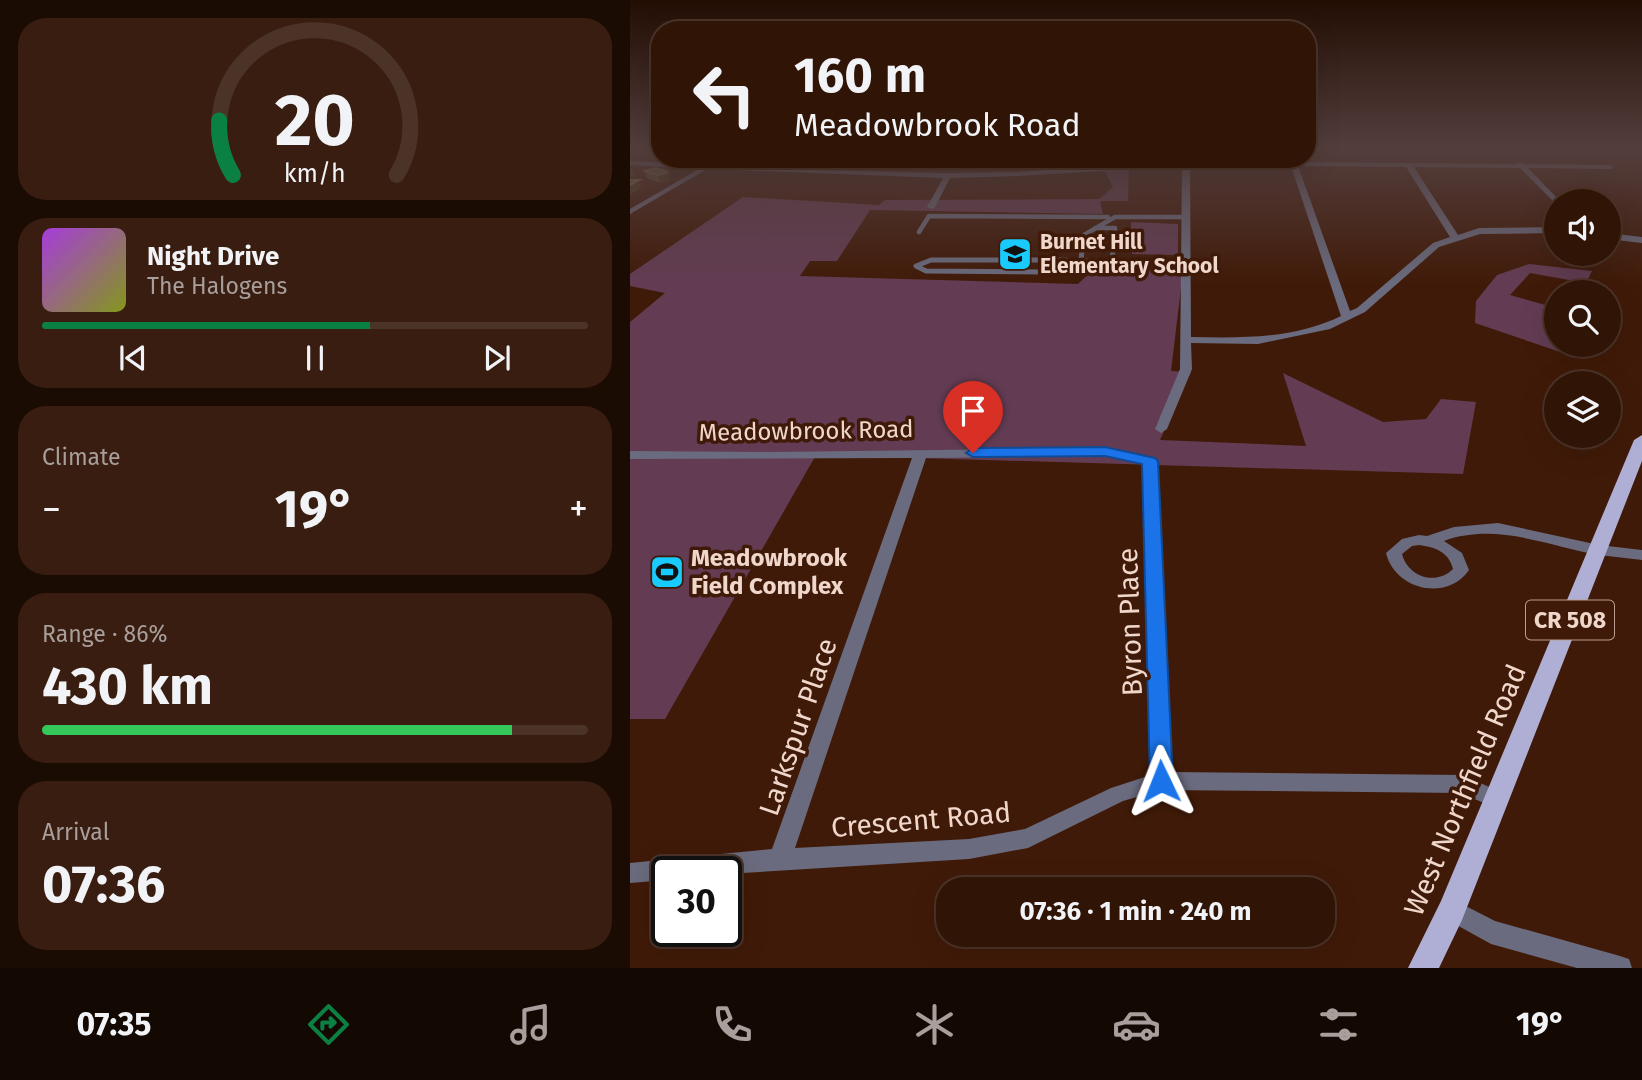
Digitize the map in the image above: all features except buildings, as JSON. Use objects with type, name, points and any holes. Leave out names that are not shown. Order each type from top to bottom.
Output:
[{"type":"main road","name":"West Northfield Road","points":[[1423,968],[1452,910],[1642,440]]},
{"type":"street","points":[[630,212],[660,194]]},
{"type":"street","points":[[931,206],[937,194]]},
{"type":"street","points":[[1161,429],[1186,369],[1187,194]]},
{"type":"street","points":[[1305,194],[1348,318]]},
{"type":"street","points":[[1427,194],[1455,238]]},
{"type":"street","points":[[1188,340],[1238,342],[1277,339],[1311,332],[1361,310],[1436,244],[1501,229],[1544,230]]},
{"type":"street","points":[[1621,238],[1642,240]]},
{"type":"street","name":"Meadowbrook Road","points":[[630,455],[1105,452],[1150,461]]},
{"type":"street","name":"Larkspur Place","points":[[780,859],[921,453]]},
{"type":"street","name":"Byron Place","points":[[1150,461],[1161,781]]},
{"type":"street","points":[[1429,541],[1454,532],[1498,528],[1599,550],[1642,555]]},
{"type":"street","name":"Crescent Road","points":[[630,873],[780,859],[969,849],[1028,838],[1118,794],[1161,781],[1462,784],[1496,799]]},
{"type":"street","points":[[1452,910],[1491,932],[1620,968]]},
{"type":"lane","points":[[919,232],[929,216],[1187,217]]},
{"type":"lane","points":[[1081,261],[1084,235],[1115,217]]},
{"type":"lane","points":[[1096,228],[1115,228],[1112,261]]},
{"type":"lane","points":[[1005,260],[1008,248]]},
{"type":"lane","points":[[1061,260],[1060,268],[1048,272],[942,271],[922,270],[916,266],[927,261],[947,260],[1061,260],[1187,262]]},
{"type":"lane","points":[[942,271],[947,260]]},
{"type":"shaded area","points":[[1105,194],[1128,194],[1128,201],[1100,201],[1103,214],[870,210],[837,261],[810,261],[800,276],[1078,284],[1096,267],[1183,271],[1171,371],[1191,372],[1160,440],[1306,446],[1283,373],[1383,422],[1426,419],[1441,399],[1476,402],[1463,474],[816,455],[665,719],[630,719],[630,322],[665,293],[630,286],[630,274],[743,197],[879,205],[885,200],[1099,199]]},
{"type":"shaded area","points":[[1131,222],[1178,224],[1178,255],[1132,254]]},
{"type":"shaded area","points":[[1529,264],[1592,271],[1588,280],[1569,280],[1530,273],[1510,295],[1544,305],[1544,347],[1475,323],[1476,301],[1497,275]]},
{"type":"place","name":"Burnet Hill Elementary School","points":[[1015,254]]},
{"type":"place","name":"Meadowbrook Field Complex","points":[[667,572]]},
{"type":"route","points":[[973,453],[1105,452],[1150,461],[1161,781]]}]
